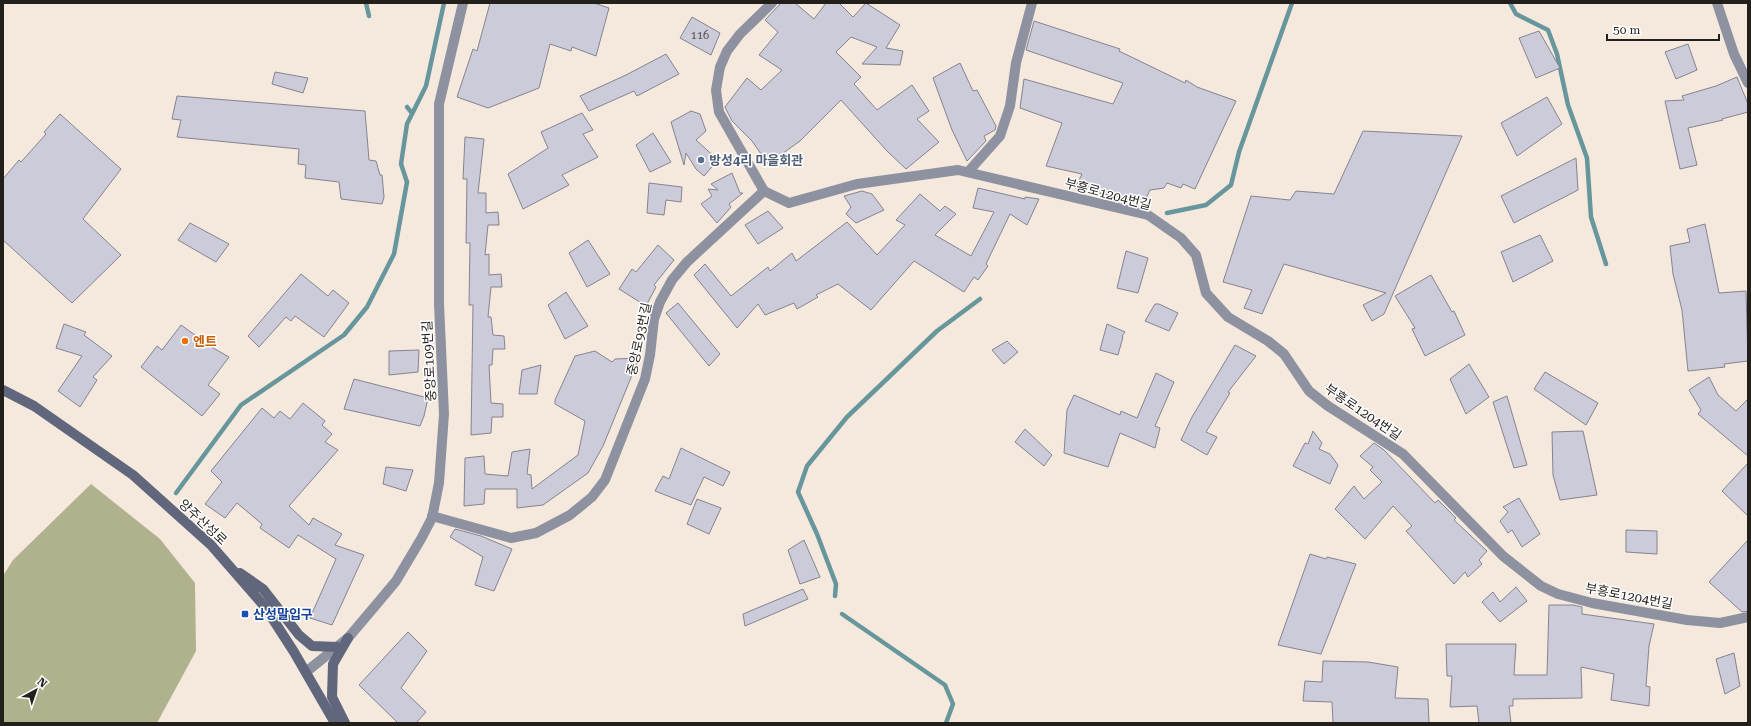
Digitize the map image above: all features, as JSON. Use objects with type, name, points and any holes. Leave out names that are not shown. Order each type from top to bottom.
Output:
[{"type":"street","name":"중앙로109번길","points":[[306,672],[348,638],[396,581],[421,539],[432,516],[439,483],[444,414],[439,304],[439,104],[463,3]]},
{"type":"street","points":[[764,191],[719,112],[716,90],[720,68],[727,51],[740,34],[772,3]]},
{"type":"street","points":[[968,172],[1000,136],[1010,106],[1016,63],[1032,3]]},
{"type":"street","points":[[1717,3],[1734,54],[1748,83]]},
{"type":"street","name":"부흥로1204번길","points":[[764,191],[789,203],[857,184],[958,170],[1148,216],[1181,238],[1196,256],[1206,293],[1228,317],[1268,341],[1284,354],[1309,391],[1328,406],[1403,454],[1503,556],[1541,586],[1558,594],[1592,603],[1698,621],[1720,623],[1748,617]]},
{"type":"street","name":"중앙로93번길","points":[[432,516],[511,538],[536,533],[570,515],[592,497],[605,480],[645,379],[650,355],[654,319],[660,302],[672,280],[687,262],[764,191]]},
{"type":"street","name":"양주산성로","points":[[3,390],[34,406],[133,475],[211,545],[265,607],[306,672],[335,723]]},
{"type":"street","points":[[230,566],[263,588],[299,635],[312,646],[337,647]]},
{"type":"street","points":[[345,723],[332,697],[333,664],[348,638]]},
{"type":"green space","points":[[91,484],[160,539],[195,583],[196,651],[157,723],[3,723],[3,576],[13,560]]},
{"type":"building","points":[[490,3],[594,3],[609,8],[596,56],[572,47],[571,51],[550,44],[539,88],[488,108],[457,97],[473,49],[477,51]]},
{"type":"building","points":[[781,3],[795,3],[814,19],[826,3],[839,3],[853,17],[866,3],[900,25],[886,48],[903,51],[900,65],[862,64],[877,47],[851,37],[836,52],[861,77],[854,84],[877,110],[912,85],[929,111],[917,119],[939,142],[906,169],[887,151],[841,100],[800,141],[768,164],[752,141],[732,121],[725,107],[747,78],[761,90],[782,70],[759,55],[778,32],[765,20]]},
{"type":"building","points":[[692,17],[720,33],[711,55],[680,38]]},
{"type":"building","points":[[1034,21],[1120,49],[1119,51],[1185,83],[1186,80],[1197,87],[1236,101],[1195,189],[1183,184],[1181,188],[1167,183],[1164,188],[1150,190],[1144,202],[1100,193],[1099,195],[1087,189],[1085,193],[1075,188],[1082,174],[1046,166],[1062,123],[1020,108],[1024,79],[1113,104],[1123,83],[1026,50]]},
{"type":"building","points":[[1539,31],[1560,68],[1536,78],[1519,38]]},
{"type":"building","points":[[1688,44],[1697,70],[1676,79],[1665,52]]},
{"type":"building","points":[[666,54],[679,74],[637,96],[634,91],[589,111],[580,96],[626,75]]},
{"type":"building","points":[[960,63],[973,91],[977,90],[996,126],[995,130],[984,136],[986,141],[967,161],[952,130],[933,78]]},
{"type":"building","points":[[275,72],[308,78],[303,93],[272,84]]},
{"type":"building","points":[[1737,77],[1748,104],[1748,112],[1722,119],[1723,120],[1688,128],[1697,165],[1680,169],[1665,101],[1684,100],[1682,96],[1716,86]]},
{"type":"building","points":[[177,96],[365,111],[369,160],[376,161],[380,175],[382,175],[384,197],[382,204],[341,199],[339,182],[305,178],[306,165],[298,164],[299,149],[177,137],[181,120],[172,119]]},
{"type":"building","points":[[1547,97],[1562,124],[1517,156],[1501,123]]},
{"type":"building","points":[[691,111],[700,114],[706,131],[696,140],[718,160],[704,176],[696,169],[686,153],[684,165],[671,122]]},
{"type":"building","points":[[582,113],[593,130],[583,134],[598,157],[562,175],[569,185],[523,209],[508,174],[548,148],[541,132]]},
{"type":"building","points":[[60,114],[121,169],[83,219],[121,255],[72,303],[3,240],[3,179],[19,160],[21,162],[46,134],[44,132]]},
{"type":"building","points":[[1363,131],[1462,136],[1384,314],[1372,321],[1363,305],[1386,293],[1284,264],[1262,314],[1244,308],[1252,290],[1223,282],[1251,196],[1290,200],[1296,191],[1334,194]]},
{"type":"building","points":[[653,133],[671,162],[650,172],[636,145]]},
{"type":"building","points":[[465,137],[484,139],[478,193],[486,193],[486,213],[498,212],[499,225],[488,225],[485,255],[489,254],[489,275],[501,274],[502,287],[491,287],[488,317],[491,317],[493,335],[504,336],[505,349],[493,349],[492,365],[489,365],[491,403],[503,404],[503,417],[492,417],[491,433],[471,435],[473,305],[469,305],[470,243],[466,243],[467,179],[463,179]]},
{"type":"building","points":[[1576,158],[1578,190],[1514,223],[1501,196]]},
{"type":"building","points":[[732,173],[740,193],[743,193],[729,204],[731,207],[717,223],[701,204],[712,196],[708,189],[718,190],[711,184]]},
{"type":"building","points":[[649,183],[682,187],[681,202],[666,200],[664,215],[647,213]]},
{"type":"building","points":[[978,188],[1025,199],[1025,197],[1039,199],[1027,225],[1010,214],[986,264],[988,266],[978,280],[974,277],[964,292],[914,261],[871,310],[838,284],[816,295],[818,297],[797,309],[794,303],[765,315],[758,304],[737,328],[694,275],[705,264],[731,296],[768,267],[770,271],[792,253],[796,261],[847,222],[877,255],[905,225],[896,220],[920,194],[940,211],[945,206],[956,214],[935,235],[971,256],[994,212],[973,208]]},
{"type":"building","points":[[862,191],[872,194],[884,210],[856,223],[846,214],[851,207],[844,196]]},
{"type":"building","points":[[768,211],[783,228],[758,244],[745,225]]},
{"type":"building","points":[[190,223],[229,244],[216,262],[178,240]]},
{"type":"building","points":[[1705,224],[1719,293],[1746,291],[1748,361],[1724,364],[1725,367],[1688,371],[1682,310],[1673,274],[1670,246],[1690,242],[1687,229]]},
{"type":"building","points":[[1540,235],[1553,261],[1513,282],[1501,252]]},
{"type":"building","points":[[588,240],[610,274],[587,287],[569,253]]},
{"type":"building","points":[[658,245],[674,260],[654,285],[656,287],[646,306],[619,289],[632,269],[636,272]]},
{"type":"building","points":[[1126,251],[1148,258],[1138,293],[1117,288]]},
{"type":"building","points":[[301,274],[328,296],[333,290],[349,303],[324,337],[295,316],[291,321],[286,317],[259,347],[248,336]]},
{"type":"building","points":[[1431,275],[1452,312],[1454,311],[1465,335],[1425,356],[1412,329],[1415,328],[1395,296]]},
{"type":"building","points":[[566,292],[588,326],[565,339],[548,305]]},
{"type":"building","points":[[678,303],[720,354],[709,366],[666,313]]},
{"type":"building","points":[[1155,304],[1159,304],[1178,313],[1169,331],[1145,321]]},
{"type":"building","points":[[64,324],[86,332],[84,335],[112,356],[93,377],[97,380],[80,407],[58,391],[82,356],[56,348]]},
{"type":"building","points":[[1107,324],[1125,332],[1122,336],[1118,355],[1100,350]]},
{"type":"building","points":[[181,325],[202,340],[201,341],[229,357],[208,385],[220,394],[202,416],[141,367],[157,346],[162,350]]},
{"type":"building","points":[[1007,341],[1018,352],[1004,364],[992,350]]},
{"type":"building","points":[[1235,345],[1256,356],[1228,392],[1230,393],[1206,432],[1217,437],[1207,455],[1181,440],[1192,417]]},
{"type":"building","points":[[419,350],[418,372],[389,375],[389,351]]},
{"type":"building","points":[[595,351],[612,362],[615,359],[639,358],[603,446],[588,473],[543,505],[517,508],[517,489],[485,489],[484,504],[464,506],[465,458],[484,456],[485,474],[508,476],[512,452],[530,449],[527,474],[531,475],[532,489],[578,455],[585,421],[555,404],[555,400],[575,356]]},
{"type":"building","points":[[1469,364],[1489,397],[1466,414],[1450,379]]},
{"type":"building","points":[[541,365],[537,394],[519,394],[522,370]]},
{"type":"building","points":[[1545,372],[1598,403],[1586,425],[1534,389]]},
{"type":"building","points":[[1156,373],[1174,382],[1155,426],[1160,428],[1155,448],[1120,433],[1108,467],[1064,453],[1067,410],[1074,395],[1120,415],[1121,411],[1137,418]]},
{"type":"building","points":[[1709,377],[1718,395],[1736,411],[1748,399],[1748,456],[1698,414],[1701,410],[1689,390]]},
{"type":"building","points":[[354,379],[428,398],[420,426],[344,409]]},
{"type":"building","points":[[1507,396],[1527,465],[1514,468],[1493,402]]},
{"type":"building","points":[[303,403],[325,421],[322,425],[332,434],[325,442],[338,450],[289,506],[309,525],[313,518],[342,534],[335,545],[364,555],[332,625],[310,618],[336,559],[298,535],[289,548],[260,528],[262,524],[237,503],[225,518],[205,504],[222,482],[211,471],[262,408],[274,418],[280,411],[290,419]]},
{"type":"building","points":[[1025,429],[1052,455],[1044,466],[1015,442]]},
{"type":"building","points":[[1313,431],[1322,443],[1319,449],[1330,454],[1338,465],[1330,484],[1293,466],[1305,443],[1308,444]]},
{"type":"building","points":[[1583,431],[1597,495],[1560,500],[1553,475],[1552,432]]},
{"type":"building","points":[[1374,443],[1384,450],[1435,503],[1438,500],[1456,518],[1454,520],[1487,551],[1479,560],[1482,564],[1468,577],[1465,572],[1454,584],[1406,531],[1412,526],[1393,506],[1365,539],[1335,509],[1354,486],[1364,499],[1382,482],[1370,470],[1373,467],[1360,456]]},
{"type":"building","points":[[681,448],[730,472],[723,486],[704,477],[691,505],[655,491],[663,476],[669,479]]},
{"type":"building","points":[[1748,463],[1748,516],[1722,491]]},
{"type":"building","points":[[386,467],[413,470],[406,491],[383,484]]},
{"type":"building","points":[[1519,498],[1540,534],[1522,547],[1512,530],[1508,533],[1500,521],[1508,512],[1503,507]]},
{"type":"building","points":[[697,499],[721,508],[709,534],[687,524]]},
{"type":"building","points":[[455,529],[481,536],[512,549],[494,591],[475,585],[483,557],[450,537]]},
{"type":"building","points":[[1626,530],[1657,531],[1657,554],[1626,552]]},
{"type":"building","points":[[804,540],[820,577],[800,584],[788,550]]},
{"type":"building","points":[[1748,540],[1748,611],[1742,612],[1709,582]]},
{"type":"building","points":[[1310,554],[1326,559],[1327,557],[1356,564],[1321,654],[1278,645]]},
{"type":"building","points":[[1516,587],[1527,601],[1500,622],[1482,602],[1493,592],[1500,602]]},
{"type":"building","points":[[803,589],[808,599],[745,626],[743,614]]},
{"type":"building","points":[[1549,605],[1573,605],[1582,607],[1582,614],[1654,624],[1649,646],[1646,686],[1650,687],[1649,706],[1611,700],[1614,674],[1581,667],[1582,698],[1513,699],[1513,706],[1509,706],[1511,723],[1479,723],[1477,706],[1450,707],[1452,676],[1447,676],[1446,644],[1516,644],[1514,675],[1547,675]]},
{"type":"building","points":[[408,632],[427,651],[401,688],[426,712],[416,723],[398,723],[359,685]]},
{"type":"building","points":[[1734,653],[1740,686],[1725,694],[1716,659]]},
{"type":"building","points":[[1323,661],[1368,662],[1398,667],[1395,698],[1428,699],[1429,723],[1333,723],[1332,702],[1303,701],[1305,681],[1322,682]]},
{"type":"waterway","points":[[366,3],[369,16]]},
{"type":"waterway","points":[[176,493],[241,405],[344,335],[367,307],[394,254],[407,182],[401,164],[407,124],[426,86],[444,3]]},
{"type":"waterway","points":[[1167,213],[1206,205],[1231,185],[1239,152],[1292,3]]},
{"type":"waterway","points":[[1510,3],[1516,14],[1548,30],[1557,54],[1568,105],[1587,158],[1591,217],[1606,264]]},
{"type":"waterway","points":[[407,107],[412,113]]},
{"type":"waterway","points":[[835,596],[836,584],[817,534],[798,492],[807,466],[847,417],[937,331],[980,299]]},
{"type":"waterway","points":[[842,614],[945,685],[953,704],[946,723]]},
{"type":"place","name":"방성4리 마을회관","points":[[701,160]]},
{"type":"place","name":"엔트","points":[[185,341]]},
{"type":"place","name":"산성말입구","points":[[245,614]]}]
